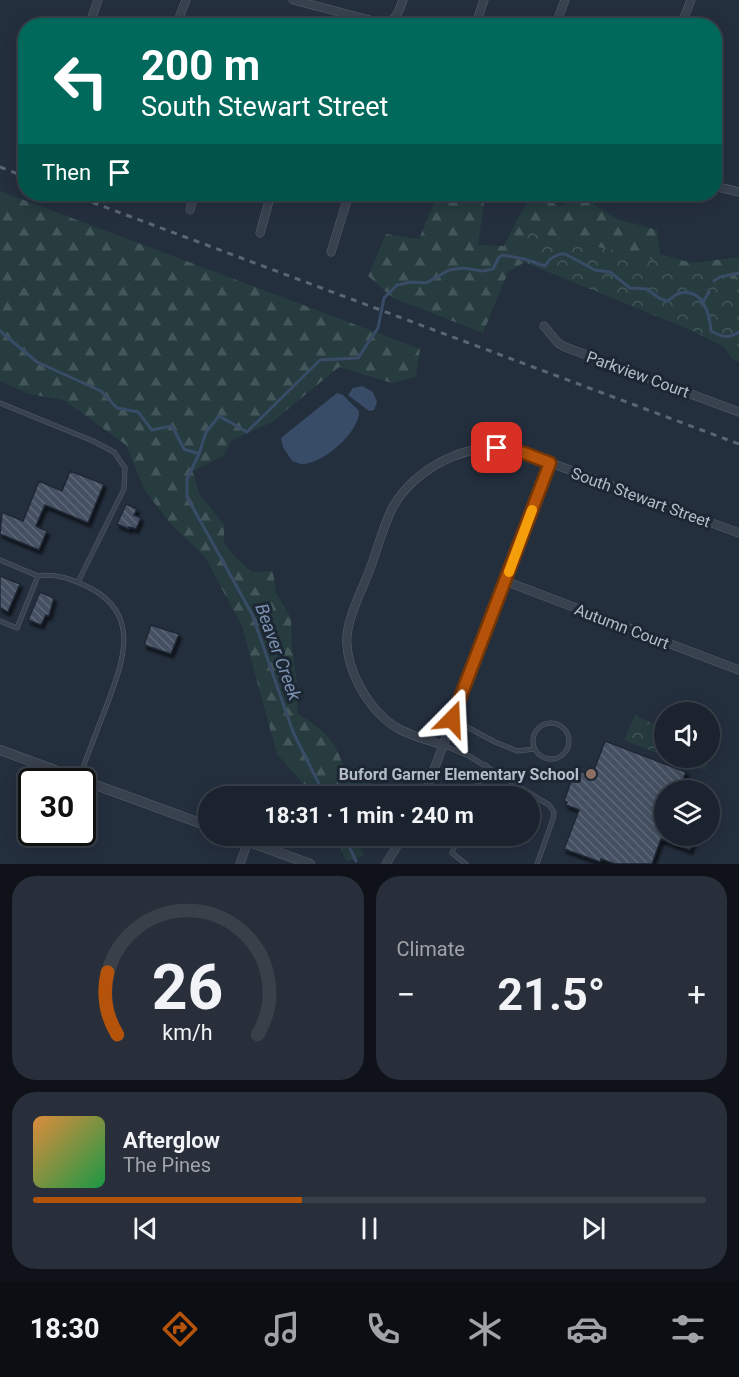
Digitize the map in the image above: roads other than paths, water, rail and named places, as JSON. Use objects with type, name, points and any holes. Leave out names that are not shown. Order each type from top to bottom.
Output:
[{"type":"street","points":[[92,18],[98,0]]},
{"type":"street","points":[[179,18],[186,0]]},
{"type":"street","points":[[293,0],[362,18]]},
{"type":"street","points":[[394,18],[403,0]]},
{"type":"street","points":[[478,18],[484,0]]},
{"type":"street","points":[[558,18],[565,0]]},
{"type":"street","points":[[684,18],[691,0]]},
{"type":"street","points":[[722,188],[739,192]]},
{"type":"street","points":[[190,210],[192,201]]},
{"type":"street","points":[[260,233],[269,201]]},
{"type":"street","points":[[331,252],[347,201]]},
{"type":"street","name":"Parkview Court","points":[[544,326],[558,343],[565,347],[739,412]]},
{"type":"street","name":"South Stewart Street","points":[[442,745],[399,729],[370,705],[347,653],[348,629],[393,507],[407,488],[429,469],[452,456],[474,451],[497,448],[524,453],[739,533]]},
{"type":"street","points":[[428,786],[550,463]]},
{"type":"street","name":"Autumn Court","points":[[505,581],[739,670]]},
{"type":"street","points":[[0,750],[49,768]]},
{"type":"street","points":[[96,785],[198,822]]},
{"type":"street","points":[[240,864],[246,846]]},
{"type":"street","points":[[261,846],[310,864]]},
{"type":"street","points":[[386,864],[397,846]]},
{"type":"lane","points":[[0,403],[93,441],[114,452],[124,468],[124,489],[78,582]]},
{"type":"lane","points":[[0,560],[38,576],[51,574],[78,582],[98,593],[112,606],[120,618],[124,633],[124,650],[120,669],[83,768]]},
{"type":"lane","points":[[0,621],[17,628],[38,576]]},
{"type":"lane","points":[[452,719],[517,752],[535,749]]},
{"type":"lane","points":[[544,725],[561,726],[568,735],[569,741],[565,752],[555,759],[544,758],[535,749],[534,738],[544,725]]},
{"type":"lane","points":[[442,745],[486,765],[549,805],[554,812],[553,819],[537,864]]},
{"type":"lane","points":[[477,786],[486,765]]},
{"type":"lane","points":[[455,846],[452,854],[466,864]]},
{"type":"water","points":[[362,386],[373,392],[377,402],[374,410],[369,411],[348,395],[353,388]]},
{"type":"water","points":[[337,393],[343,395],[359,411],[353,428],[338,446],[319,459],[301,464],[292,461],[283,447],[281,438]]},
{"type":"waterway","points":[[0,331],[37,362],[101,391],[117,408],[138,412],[152,430],[172,426],[184,449],[199,454],[206,432],[219,416],[247,432],[320,360],[358,358],[378,328],[384,298],[397,285],[411,282],[426,283],[449,270],[493,269],[499,257],[503,255],[545,266],[550,259],[565,254],[595,270],[610,272],[630,288],[647,289],[667,301],[677,294],[688,293],[700,299],[704,304],[711,331],[725,336],[732,336],[739,332]]},
{"type":"waterway","points":[[714,281],[720,277],[739,273]]},
{"type":"waterway","points":[[703,302],[709,292]]},
{"type":"waterway","name":"Beaver Creek","points":[[199,454],[187,479],[187,497],[252,614],[293,732],[320,786]]},
{"type":"waterway","name":"Beaver Creek","points":[[349,846],[356,861]]},
{"type":"railway","points":[[0,167],[18,174]]},
{"type":"railway","points":[[89,201],[739,444]]},
{"type":"place","name":"Buford Garner Elementary School","points":[[591,774]]}]
